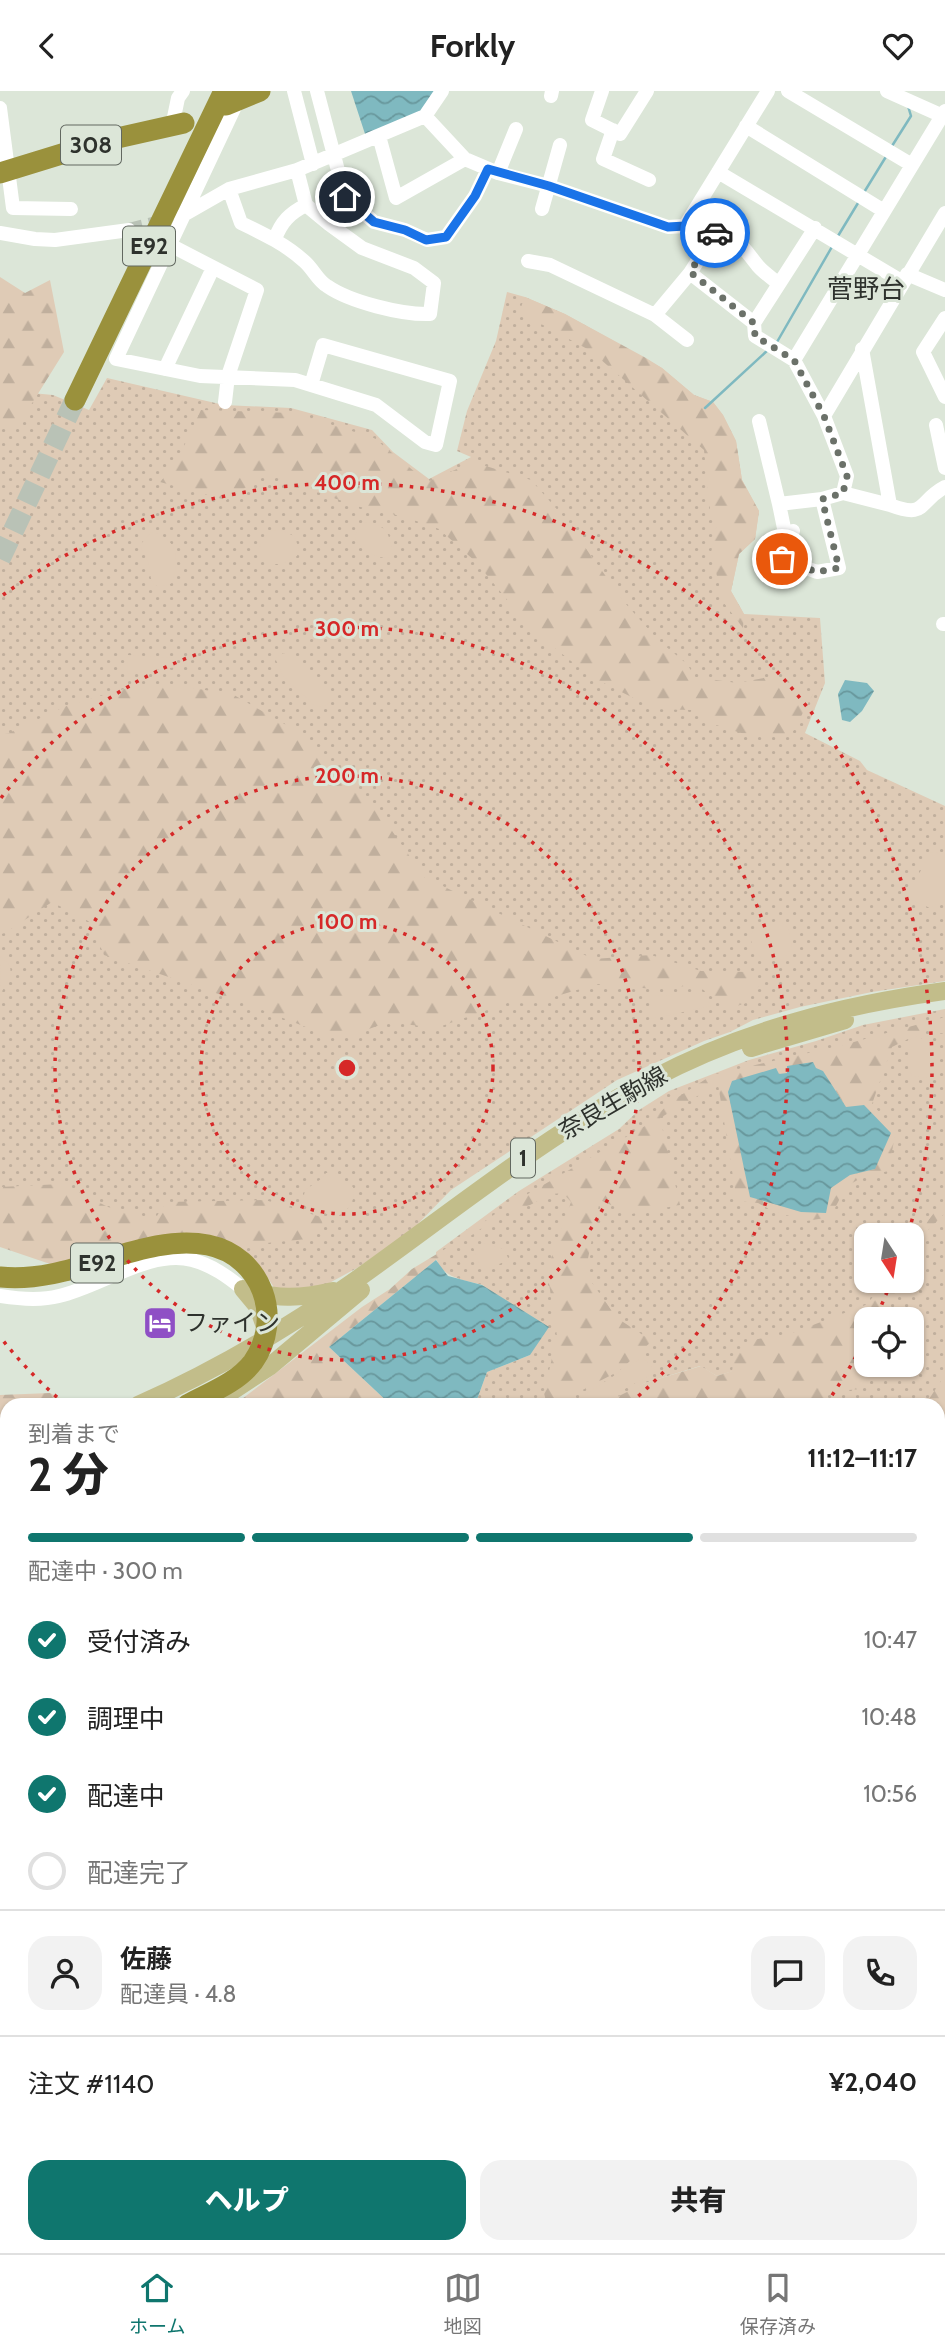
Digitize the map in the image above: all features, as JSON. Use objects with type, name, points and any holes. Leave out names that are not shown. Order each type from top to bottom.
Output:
[{"type":"highway","name":"E92","points":[[208,91],[68,399],[234,97]]},
{"type":"highway","points":[[234,97],[260,91]]},
{"type":"highway","name":"308","points":[[4,172],[104,141],[178,125]]},
{"type":"highway","name":"E92","points":[[0,1277],[46,1277],[155,1247],[193,1243],[224,1250],[246,1265],[263,1290],[268,1320],[266,1333],[260,1349],[243,1372],[199,1398]]},
{"type":"main road","name":"奈良生駒線","points":[[174,1398],[310,1324],[552,1138],[653,1078],[738,1040],[803,1018],[945,991]]},
{"type":"main road","name":"奈良生駒線","points":[[152,1398],[353,1289],[532,1164],[621,1108],[667,1084],[708,1064],[794,1034],[852,1018],[945,1002]]},
{"type":"main road","points":[[243,1289],[283,1299],[353,1289]]},
{"type":"main road","points":[[243,1289],[258,1307],[264,1324],[262,1332],[246,1349]]},
{"type":"main road","name":"奈良生駒線","points":[[222,1398],[269,1367],[353,1289]]},
{"type":"street","points":[[178,125],[178,98],[183,91]]},
{"type":"street","points":[[294,91],[313,164]]},
{"type":"street","points":[[317,91],[345,197],[374,222],[405,230],[426,240],[446,237],[493,171],[516,129]]},
{"type":"street","points":[[178,218],[229,189],[297,170],[425,117],[442,91]]},
{"type":"street","points":[[602,91],[592,120],[620,134],[647,91]]},
{"type":"street","points":[[685,226],[768,91]]},
{"type":"street","points":[[788,91],[912,165]]},
{"type":"street","points":[[794,360],[944,115],[917,98],[903,99],[887,91]]},
{"type":"street","points":[[234,97],[178,218],[170,245],[116,359],[200,376],[295,380],[311,385],[376,405],[425,442],[436,445],[450,381],[323,345],[311,385]]},
{"type":"street","points":[[0,109],[4,172],[13,208],[71,209]]},
{"type":"street","points":[[425,117],[465,159],[493,171],[549,186],[668,227],[685,226],[731,236],[759,267],[779,284]]},
{"type":"street","points":[[746,127],[884,211]]},
{"type":"street","points":[[613,130],[603,159],[649,180]]},
{"type":"street","points":[[379,136],[396,198],[465,159]]},
{"type":"street","points":[[541,209],[560,145]]},
{"type":"street","points":[[229,189],[242,223],[275,239],[305,262],[326,286],[368,304],[415,314],[430,314],[434,283],[414,268],[362,248],[306,205],[297,170]]},
{"type":"street","points":[[719,172],[905,278],[943,284]]},
{"type":"street","points":[[275,239],[279,227],[292,212],[306,205]]},
{"type":"street","points":[[824,416],[945,213]]},
{"type":"street","points":[[815,228],[754,323],[755,336],[794,360],[824,416],[847,476],[843,493]]},
{"type":"street","points":[[0,233],[55,240],[129,229]]},
{"type":"street","points":[[656,315],[690,272],[716,232]]},
{"type":"street","points":[[170,245],[257,290],[228,376],[225,402]]},
{"type":"street","points":[[528,261],[550,265],[656,315],[687,340]]},
{"type":"street","points":[[165,369],[214,268]]},
{"type":"street","points":[[690,272],[754,323]]},
{"type":"street","points":[[945,318],[923,352],[945,397]]},
{"type":"street","points":[[862,349],[890,505]]},
{"type":"street","points":[[760,421],[785,533],[793,531]]},
{"type":"street","points":[[936,425],[945,468]]},
{"type":"street","points":[[779,504],[822,499],[843,493],[890,505],[909,513],[921,509],[931,495],[945,487]]},
{"type":"street","points":[[764,552],[817,572],[839,568],[822,499]]},
{"type":"street","points":[[0,1296],[34,1299],[56,1297],[144,1264],[175,1257],[206,1264],[243,1289]]},
{"type":"green space","points":[[0,277],[25,293],[50,280],[64,352],[16,429],[0,428]]},
{"type":"green space","points":[[507,292],[565,314],[662,368],[694,395],[713,402],[723,415],[736,441],[742,480],[759,511],[755,539],[739,554],[731,591],[744,614],[820,618],[825,683],[805,733],[860,761],[867,770],[945,806],[945,981],[872,992],[753,1020],[617,1080],[451,1190],[410,1232],[357,1268],[320,1288],[276,1291],[251,1257],[215,1237],[0,1217],[0,390],[53,395],[89,410],[107,378],[224,405],[291,408],[372,430],[393,452],[429,479],[471,457],[457,451],[467,411],[496,341]]},
{"type":"green space","points":[[525,297],[565,314],[646,358],[694,395],[713,402],[723,415],[736,441],[742,480],[759,511],[755,539],[739,554],[731,591],[744,614],[743,628],[724,603],[711,553],[717,523],[710,509],[704,450],[591,351],[519,312]]},
{"type":"green space","points":[[201,410],[294,413],[374,438],[427,482],[473,462],[531,480],[562,515],[625,603],[658,640],[687,664],[695,677],[737,683],[774,676],[813,694],[790,737],[741,733],[707,722],[691,710],[655,709],[590,676],[533,631],[476,562],[439,529],[405,517],[356,506],[267,474],[226,500],[160,482],[175,465]]},
{"type":"green space","points":[[366,522],[379,526],[386,532],[393,554],[388,558],[369,553],[355,539],[358,525]]},
{"type":"green space","points":[[279,529],[294,536],[299,548],[297,556],[282,564],[266,564],[258,550],[268,532]]},
{"type":"green space","points":[[151,532],[167,539],[175,551],[176,566],[172,583],[164,586],[154,585],[152,582],[148,562],[140,545]]},
{"type":"green space","points":[[284,653],[292,657],[334,699],[326,705],[316,707],[283,676],[275,658]]},
{"type":"green space","points":[[128,655],[177,658],[177,667],[127,674]]},
{"type":"green space","points":[[170,684],[234,695],[288,726],[374,805],[424,877],[593,959],[651,955],[701,971],[747,972],[760,984],[746,1003],[728,1009],[697,985],[654,989],[597,984],[530,1004],[510,1002],[436,1028],[388,1022],[339,1040],[242,1002],[104,955],[90,922],[52,902],[0,934],[0,735],[66,706],[124,689]]},
{"type":"green space","points":[[930,852],[945,854],[945,902],[939,902],[930,908],[907,898]]},
{"type":"green space","points":[[778,921],[788,928],[792,948],[783,959],[764,960],[755,952],[749,935],[760,925]]},
{"type":"green space","points":[[1,956],[10,966],[11,975],[0,995]]},
{"type":"green space","points":[[704,993],[711,1006],[651,1019],[651,996]]},
{"type":"green space","points":[[945,1009],[945,1398],[800,1398],[733,1371],[717,1376],[700,1366],[645,1383],[620,1398],[478,1398],[487,1372],[530,1355],[483,1285],[445,1272],[440,1267],[436,1252],[519,1191],[619,1129],[639,1110],[669,1091],[749,1060],[863,1025]]},
{"type":"green space","points":[[945,1017],[945,1034],[926,1030],[892,1047],[872,1104],[896,1131],[888,1171],[851,1184],[831,1217],[806,1221],[773,1211],[758,1203],[737,1201],[718,1084],[660,1118],[680,1205],[631,1214],[600,1200],[585,1273],[617,1318],[652,1341],[619,1371],[571,1396],[572,1398],[545,1398],[544,1393],[557,1336],[547,1270],[571,1202],[563,1193],[552,1194],[502,1214],[436,1260],[329,1347],[384,1398],[243,1398],[362,1307],[390,1289],[412,1269],[455,1243],[502,1209],[650,1123],[669,1103],[712,1075],[843,1045]],"holes":[[[776,1069],[779,1074],[823,1071],[846,1107],[875,1169],[850,1175],[831,1188],[778,1206],[761,1198],[751,1197],[728,1092]]]},
{"type":"green space","points":[[917,1036],[939,1047],[941,1055],[936,1074],[928,1078],[912,1076],[907,1064],[910,1040]]},
{"type":"green space","points":[[326,1173],[335,1173],[353,1187],[350,1205],[336,1218],[309,1206],[303,1200],[305,1190]]},
{"type":"green space","points":[[62,1184],[108,1207],[155,1219],[166,1202],[265,1200],[321,1217],[323,1226],[307,1239],[245,1245],[207,1238],[56,1266],[0,1247],[0,1187]]},
{"type":"green space","points":[[945,1199],[945,1213],[929,1229],[924,1239],[924,1226]]},
{"type":"green space","points":[[484,1243],[504,1249],[509,1260],[482,1271],[473,1247]]},
{"type":"green space","points":[[875,1293],[895,1293],[888,1307],[860,1307],[868,1304]]},
{"type":"green space","points":[[854,1309],[854,1377],[870,1377],[861,1389],[824,1392],[825,1398],[615,1398],[645,1383],[701,1366],[717,1376],[732,1371],[735,1353],[752,1340],[792,1333]]},
{"type":"green space","points":[[643,1357],[656,1372],[608,1398],[581,1397]]},
{"type":"green space","points":[[945,1375],[945,1398],[930,1398]]},
{"type":"green space","points":[[50,1393],[60,1398],[0,1398],[0,1395]]},
{"type":"water","points":[[351,91],[438,91],[423,113],[366,137]]},
{"type":"water","points":[[845,680],[867,683],[874,691],[862,711],[850,722],[842,720],[838,694]]},
{"type":"water","points":[[813,1062],[816,1068],[823,1071],[846,1107],[864,1105],[891,1133],[875,1169],[850,1175],[831,1188],[826,1213],[801,1212],[750,1197],[728,1092],[732,1081],[776,1068],[779,1074],[787,1073],[787,1066]]},
{"type":"water","points":[[436,1260],[448,1276],[482,1285],[549,1327],[530,1355],[487,1372],[478,1398],[384,1398],[329,1347]]},
{"type":"waterway","points":[[892,146],[911,116],[908,106]]},
{"type":"waterway","points":[[863,194],[887,155]]},
{"type":"waterway","points":[[838,236],[858,203]]},
{"type":"waterway","points":[[777,342],[833,245]]},
{"type":"waterway","points":[[705,408],[769,349]]},
{"type":"tunnel","points":[[129,230],[165,221]]},
{"type":"tunnel","points":[[0,559],[75,400]]},
{"type":"way so far","points":[[715,233],[690,272],[754,323],[755,336],[794,360],[824,416],[847,476],[843,493],[822,499],[839,568],[817,572],[782,559]]},
{"type":"place","name":"ファイン","points":[[160,1323]]},
{"type":"district","name":"菅野台","points":[[866,289]]},
{"type":"route","points":[[345,197],[374,222],[405,230],[426,240],[446,237],[475,196],[488,169],[549,186],[668,227],[685,226],[715,233]]}]
